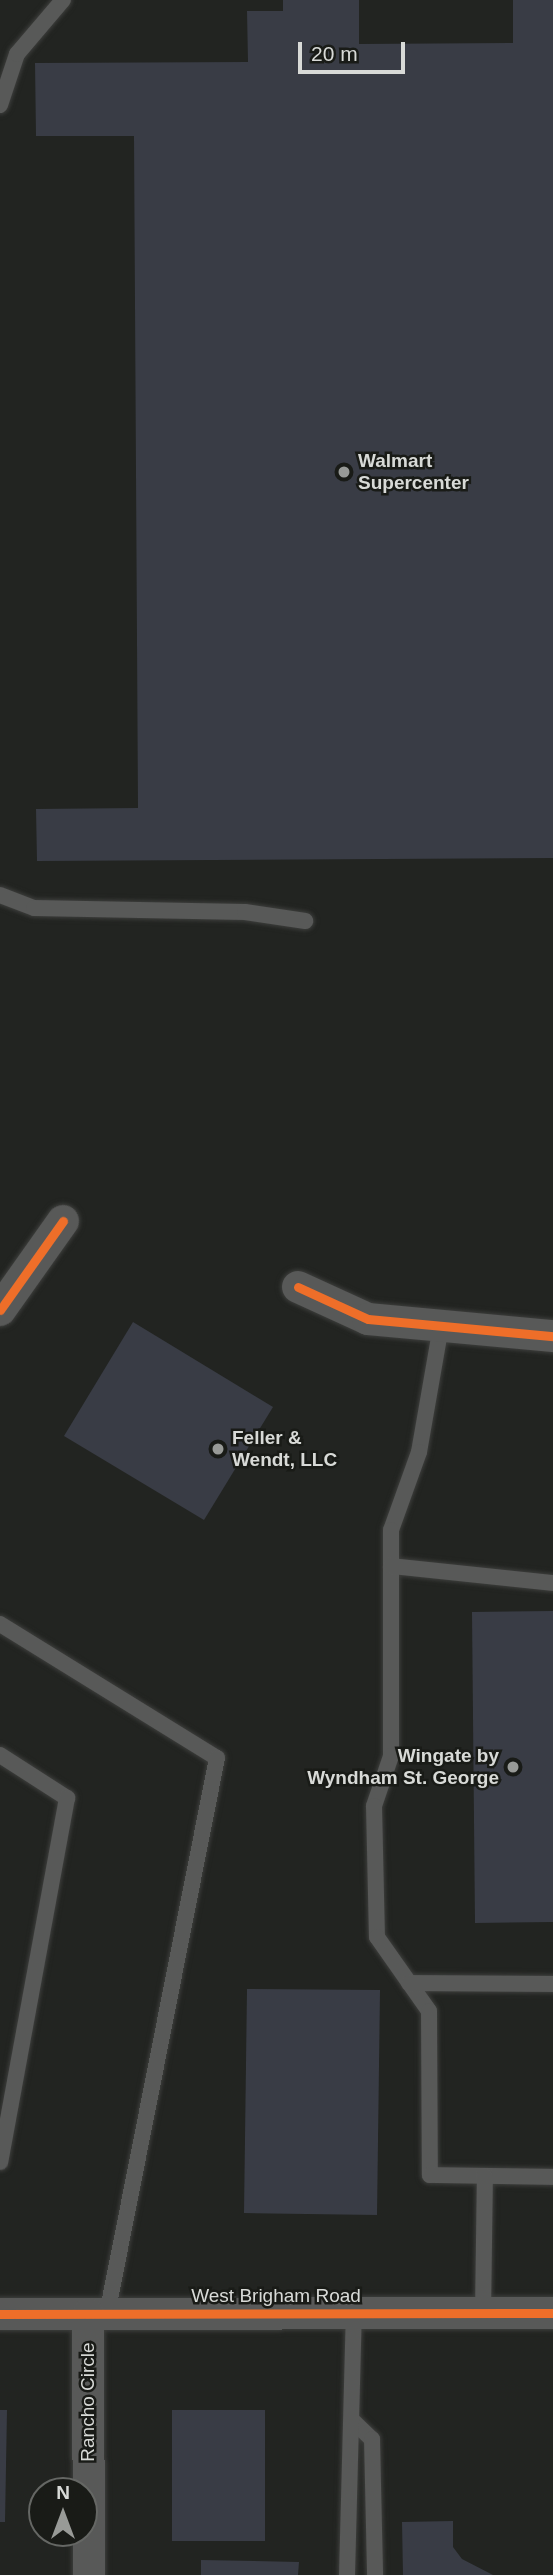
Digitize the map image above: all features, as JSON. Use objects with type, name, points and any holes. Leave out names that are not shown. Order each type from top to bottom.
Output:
[{"type":"street","points":[[0,1310],[63,1222]]},
{"type":"street","points":[[298,1287],[368,1319],[553,1336]]},
{"type":"street","name":"West Brigham Road","points":[[0,2314],[553,2313]]},
{"type":"street","name":"Rancho Circle","points":[[89,2575],[97,2314]]},
{"type":"lane","points":[[0,105],[17,54],[63,0]]},
{"type":"lane","points":[[0,895],[34,908],[245,912],[305,921]]},
{"type":"lane","points":[[441,1326],[419,1452],[391,1530],[391,1756],[374,1806],[377,1937],[429,2011],[430,2175],[553,2177]]},
{"type":"lane","points":[[391,1566],[553,1583]]},
{"type":"lane","points":[[0,1624],[217,1758],[97,2314]]},
{"type":"lane","points":[[0,1755],[67,1798],[0,2162]]},
{"type":"lane","points":[[409,1983],[553,1984]]},
{"type":"lane","points":[[483,2313],[485,2176]]},
{"type":"lane","points":[[347,2575],[354,2313]]},
{"type":"lane","points":[[352,2420],[372,2439],[375,2575]]},
{"type":"building","name":"Walmart Supercenter","points":[[283,0],[359,0],[359,44],[513,43],[513,0],[553,0],[553,858],[37,861],[36,809],[138,808],[134,136],[36,136],[35,63],[248,62],[247,11],[283,11]]},
{"type":"building","points":[[133,1322],[273,1407],[204,1520],[64,1436]]},
{"type":"building","name":"Wingate by Wyndham St. George","points":[[553,1611],[553,1922],[475,1923],[472,1612]]},
{"type":"building","points":[[247,1989],[380,1990],[377,2215],[244,2213]]},
{"type":"building","points":[[0,2410],[7,2410],[5,2522],[0,2522]]},
{"type":"building","points":[[172,2410],[265,2410],[265,2541],[172,2541]]},
{"type":"building","points":[[453,2521],[453,2547],[462,2559],[493,2575],[403,2575],[402,2522]]},
{"type":"building","points":[[201,2560],[299,2562],[298,2575],[201,2575]]},
{"type":"cycle path","points":[[0,1310],[63,1221]]},
{"type":"cycle path","points":[[298,1287],[368,1319],[553,1336]]},
{"type":"cycle path","points":[[0,2314],[553,2313]]},
{"type":"place","name":"Walmart Supercenter","points":[[344,472]]},
{"type":"place","name":"Feller & Wendt, LLC","points":[[218,1449]]},
{"type":"place","name":"Wingate by Wyndham St. George","points":[[513,1767]]}]
